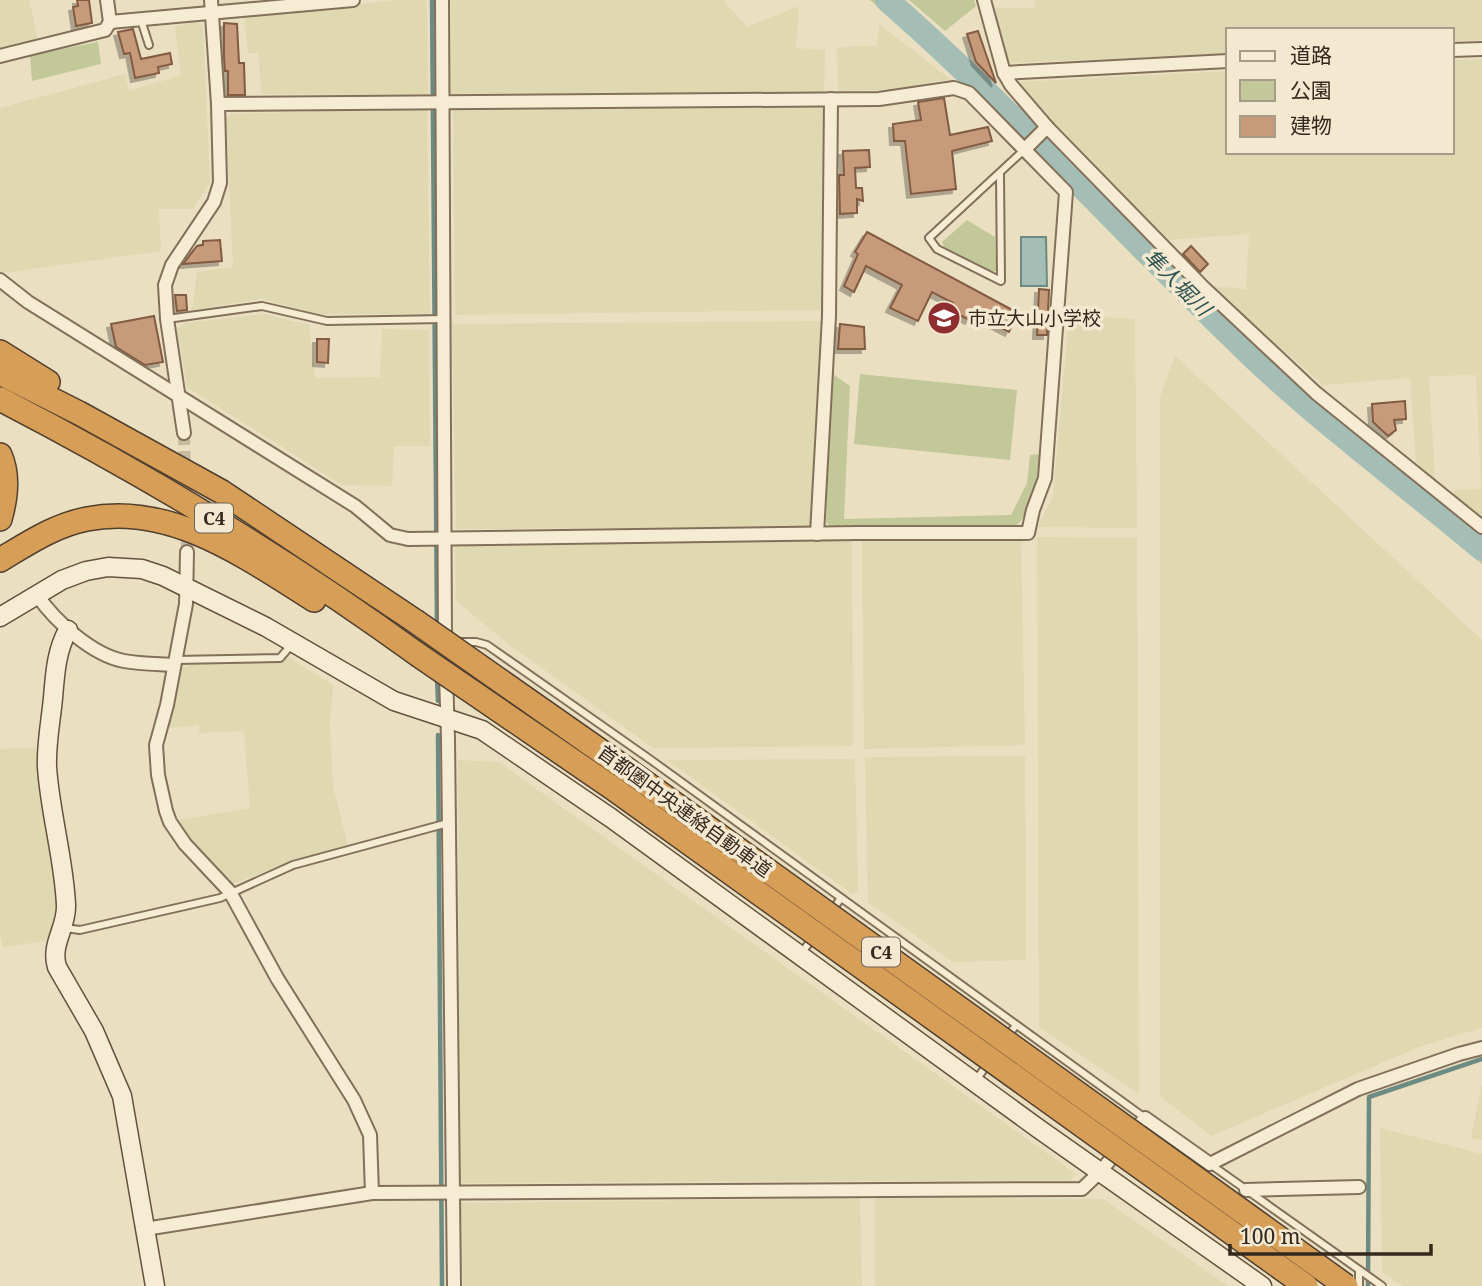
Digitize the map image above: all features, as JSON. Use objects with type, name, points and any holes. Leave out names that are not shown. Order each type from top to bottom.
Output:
[{"type":"highway","points":[[0,352],[95,408],[121,436]]},
{"type":"highway","name":"首都圏中央連絡自動車道","points":[[0,373],[222,492],[415,621],[1352,1278]]},
{"type":"highway","name":"首都圏中央連絡自動車道","points":[[0,399],[209,515],[343,600],[414,657],[564,755],[1306,1286]]},
{"type":"highway","points":[[0,455],[6,490],[0,519]]},
{"type":"highway","points":[[0,560],[34,540],[85,519],[129,516],[164,521],[251,561],[414,657]]},
{"type":"street","points":[[0,56],[105,30],[110,22],[107,0]]},
{"type":"street","points":[[110,22],[141,20],[212,6],[353,0]]},
{"type":"street","points":[[442,0],[445,642],[454,1286]]},
{"type":"street","points":[[984,0],[1004,73],[1044,130],[1202,286],[1316,393],[1482,527]]},
{"type":"street","points":[[184,433],[167,319],[165,285],[172,265],[214,202],[220,183],[212,6]]},
{"type":"street","points":[[1454,50],[1482,49]]},
{"type":"street","points":[[1004,73],[1226,61]]},
{"type":"street","points":[[0,280],[28,302],[355,506],[390,535],[408,539],[1028,533],[1045,478],[1066,192],[969,93],[954,88],[879,99],[218,104]]},
{"type":"street","points":[[817,534],[829,316],[831,99]]},
{"type":"street","points":[[1025,149],[1044,130]]},
{"type":"street","points":[[187,552],[186,604],[167,705],[156,745],[166,811],[185,844],[230,892],[277,978],[354,1100],[367,1126],[371,1148],[372,1193]]},
{"type":"street","points":[[0,617],[75,574],[108,567],[142,569],[186,587],[294,641],[394,701],[482,730],[611,818],[1262,1286]]},
{"type":"street","points":[[37,595],[68,630],[103,652],[121,660],[174,663]]},
{"type":"street","points":[[68,630],[55,671],[47,763],[66,903],[63,928],[57,939],[54,958],[94,1031],[122,1096],[155,1286]]},
{"type":"street","points":[[145,1229],[372,1193],[1082,1189],[1100,1172],[1145,1118],[1210,1164],[1358,1088],[1482,1048]]},
{"type":"street","points":[[1246,1190],[1359,1187]]},
{"type":"lane","points":[[141,20],[149,45]]},
{"type":"lane","points":[[1000,174],[1001,281],[937,249],[929,238],[1025,149]]},
{"type":"lane","points":[[167,319],[262,306],[327,321],[444,319]]},
{"type":"lane","points":[[174,663],[280,658],[294,641]]},
{"type":"lane","points":[[445,642],[476,642],[487,645],[651,760],[1145,1118]]},
{"type":"lane","points":[[611,818],[651,760]]},
{"type":"lane","points":[[63,928],[79,930],[220,898],[293,865],[448,823]]},
{"type":"lane","points":[[801,954],[841,898]]},
{"type":"lane","points":[[975,1082],[1016,1025]]},
{"type":"lane","points":[[1210,1164],[1246,1190],[1359,1286]]},
{"type":"lane","points":[[1352,1278],[1382,1286]]},
{"type":"shaded area","points":[[0,0],[29,0],[38,40],[0,50]]},
{"type":"shaded area","points":[[396,0],[427,0],[428,95],[262,94],[258,53],[248,53],[244,17]]},
{"type":"shaded area","points":[[451,0],[723,0],[747,27],[799,6],[796,48],[825,50],[824,93],[450,94]]},
{"type":"shaded area","points":[[1035,0],[1482,0],[1482,40],[1454,41],[1454,28],[1226,28],[1226,54],[1008,63],[995,8],[1035,8]]},
{"type":"shaded area","points":[[198,21],[203,27],[210,183],[192,209],[159,209],[161,251],[4,273],[0,270],[0,108],[125,74],[129,91],[181,75],[175,27]]},
{"type":"shaded area","points":[[879,25],[950,79],[889,90],[838,91],[837,47],[877,46]]},
{"type":"shaded area","points":[[1482,59],[1482,518],[1455,495],[1453,490],[1481,489],[1476,375],[1429,376],[1435,480],[1416,463],[1410,378],[1323,385],[1210,286],[1246,289],[1249,234],[1166,240],[1040,112],[1016,82],[1226,71],[1226,154],[1454,154],[1454,60]]},
{"type":"shaded area","points":[[823,104],[822,310],[455,315],[453,109]]},
{"type":"shaded area","points":[[427,108],[430,314],[318,314],[262,299],[192,310],[197,272],[233,267],[226,118],[232,114]]},
{"type":"shaded area","points":[[265,314],[309,325],[315,378],[380,377],[382,329],[429,330],[430,446],[394,446],[392,486],[342,485],[187,387],[177,329],[185,323]]},
{"type":"shaded area","points":[[1069,315],[1135,319],[1137,528],[1038,527],[1053,496]]},
{"type":"shaded area","points":[[822,321],[811,527],[456,529],[452,324]]},
{"type":"shaded area","points":[[1175,356],[1482,640],[1482,1028],[1419,1047],[1211,1136],[1160,1096],[1160,397]]},
{"type":"shaded area","points":[[1037,537],[1137,538],[1139,1094],[1039,1027]]},
{"type":"shaded area","points":[[852,539],[853,746],[653,748],[511,646],[456,601],[455,544]]},
{"type":"shaded area","points":[[1021,539],[1025,745],[864,749],[862,540]]},
{"type":"shaded area","points":[[288,657],[333,685],[330,724],[333,786],[348,846],[287,863],[233,884],[188,838],[178,820],[250,808],[244,731],[199,733],[199,725],[165,728],[182,669],[188,665],[274,661]]},
{"type":"shaded area","points":[[39,747],[59,911],[46,941],[3,947],[0,934],[0,749]]},
{"type":"shaded area","points":[[1025,756],[1026,960],[953,962],[868,902],[865,757]]},
{"type":"shaded area","points":[[855,759],[858,891],[852,894],[667,760]]},
{"type":"shaded area","points":[[458,760],[499,762],[1076,1174],[1070,1180],[460,1183]]},
{"type":"shaded area","points":[[1482,1084],[1482,1140],[1471,1138]]},
{"type":"shaded area","points":[[1380,1128],[1482,1154],[1482,1286],[1402,1286],[1382,1272]]},
{"type":"shaded area","points":[[875,1197],[1103,1199],[1228,1286],[875,1286]]},
{"type":"shaded area","points":[[860,1198],[862,1286],[463,1286],[461,1203]]},
{"type":"green space","points":[[870,0],[879,0],[935,47],[1029,137],[1026,140],[1020,139],[959,78]]},
{"type":"green space","points":[[909,0],[974,0],[976,6],[945,31]]},
{"type":"green space","points":[[98,42],[101,64],[32,81],[30,55]]},
{"type":"green space","points":[[1048,139],[1189,282],[1288,374],[1452,511],[1449,514],[1363,446],[1249,348],[1160,262],[1044,143]]},
{"type":"green space","points":[[1040,148],[1139,251],[1257,363],[1445,520],[1436,525],[1266,383],[1135,258],[1034,154]]},
{"type":"green space","points":[[967,220],[995,237],[996,271],[990,272],[945,249],[942,242]]},
{"type":"green space","points":[[831,373],[850,386],[844,519],[1011,515],[1027,483],[1030,455],[1042,454],[1035,492],[1023,518],[1016,526],[831,527],[826,522]]},
{"type":"green space","points":[[860,374],[1017,390],[1010,460],[854,444]]},
{"type":"green space","points":[[1451,527],[1482,553],[1482,564],[1446,534]]},
{"type":"water","points":[[1021,237],[1046,237],[1047,286],[1021,286]]},
{"type":"building","points":[[77,0],[89,0],[92,23],[76,26],[73,7],[78,6]]},
{"type":"building","points":[[224,23],[237,24],[239,63],[244,63],[245,95],[228,95]]},
{"type":"building","points":[[133,29],[141,59],[170,53],[172,64],[158,67],[159,73],[135,78],[130,53],[124,54],[118,32]]},
{"type":"building","points":[[978,31],[996,83],[976,62],[967,34]]},
{"type":"building","points":[[944,98],[950,135],[988,127],[992,141],[952,151],[956,189],[911,194],[905,141],[894,141],[893,124],[921,120],[918,102]]},
{"type":"building","points":[[869,150],[870,167],[855,168],[856,188],[862,188],[863,201],[857,199],[857,213],[840,214],[839,175],[844,175],[843,151]]},
{"type":"building","points":[[867,232],[1018,313],[1009,332],[973,313],[969,320],[950,310],[953,303],[932,292],[918,321],[890,308],[902,285],[866,266],[854,292],[844,286],[858,254],[855,252]]},
{"type":"building","points":[[220,240],[222,261],[183,264],[197,246],[203,245],[203,241]]},
{"type":"building","points":[[1191,246],[1208,264],[1200,272],[1183,254]]},
{"type":"building","points":[[1039,289],[1049,290],[1047,335],[1037,335]]},
{"type":"building","points":[[175,295],[186,295],[187,310],[177,311]]},
{"type":"building","points":[[154,316],[163,362],[145,365],[116,347],[111,324]]},
{"type":"building","points":[[840,324],[864,327],[865,349],[838,349]]},
{"type":"building","points":[[317,339],[329,339],[328,363],[317,362]]},
{"type":"building","points":[[1405,401],[1406,419],[1394,420],[1396,430],[1388,436],[1373,422],[1372,404]]},
{"type":"waterway","points":[[432,0],[437,627]]},
{"type":"waterway","name":"隼人堀川","points":[[887,0],[1029,133],[1258,362],[1482,549]]},
{"type":"waterway","points":[[437,678],[438,701]]},
{"type":"waterway","points":[[438,735],[442,1286]]},
{"type":"waterway","points":[[1368,1286],[1369,1097],[1482,1059]]},
{"type":"tunnel","points":[[184,433],[187,552]]},
{"type":"place","name":"市立大山小学校","points":[[944,318]]}]
